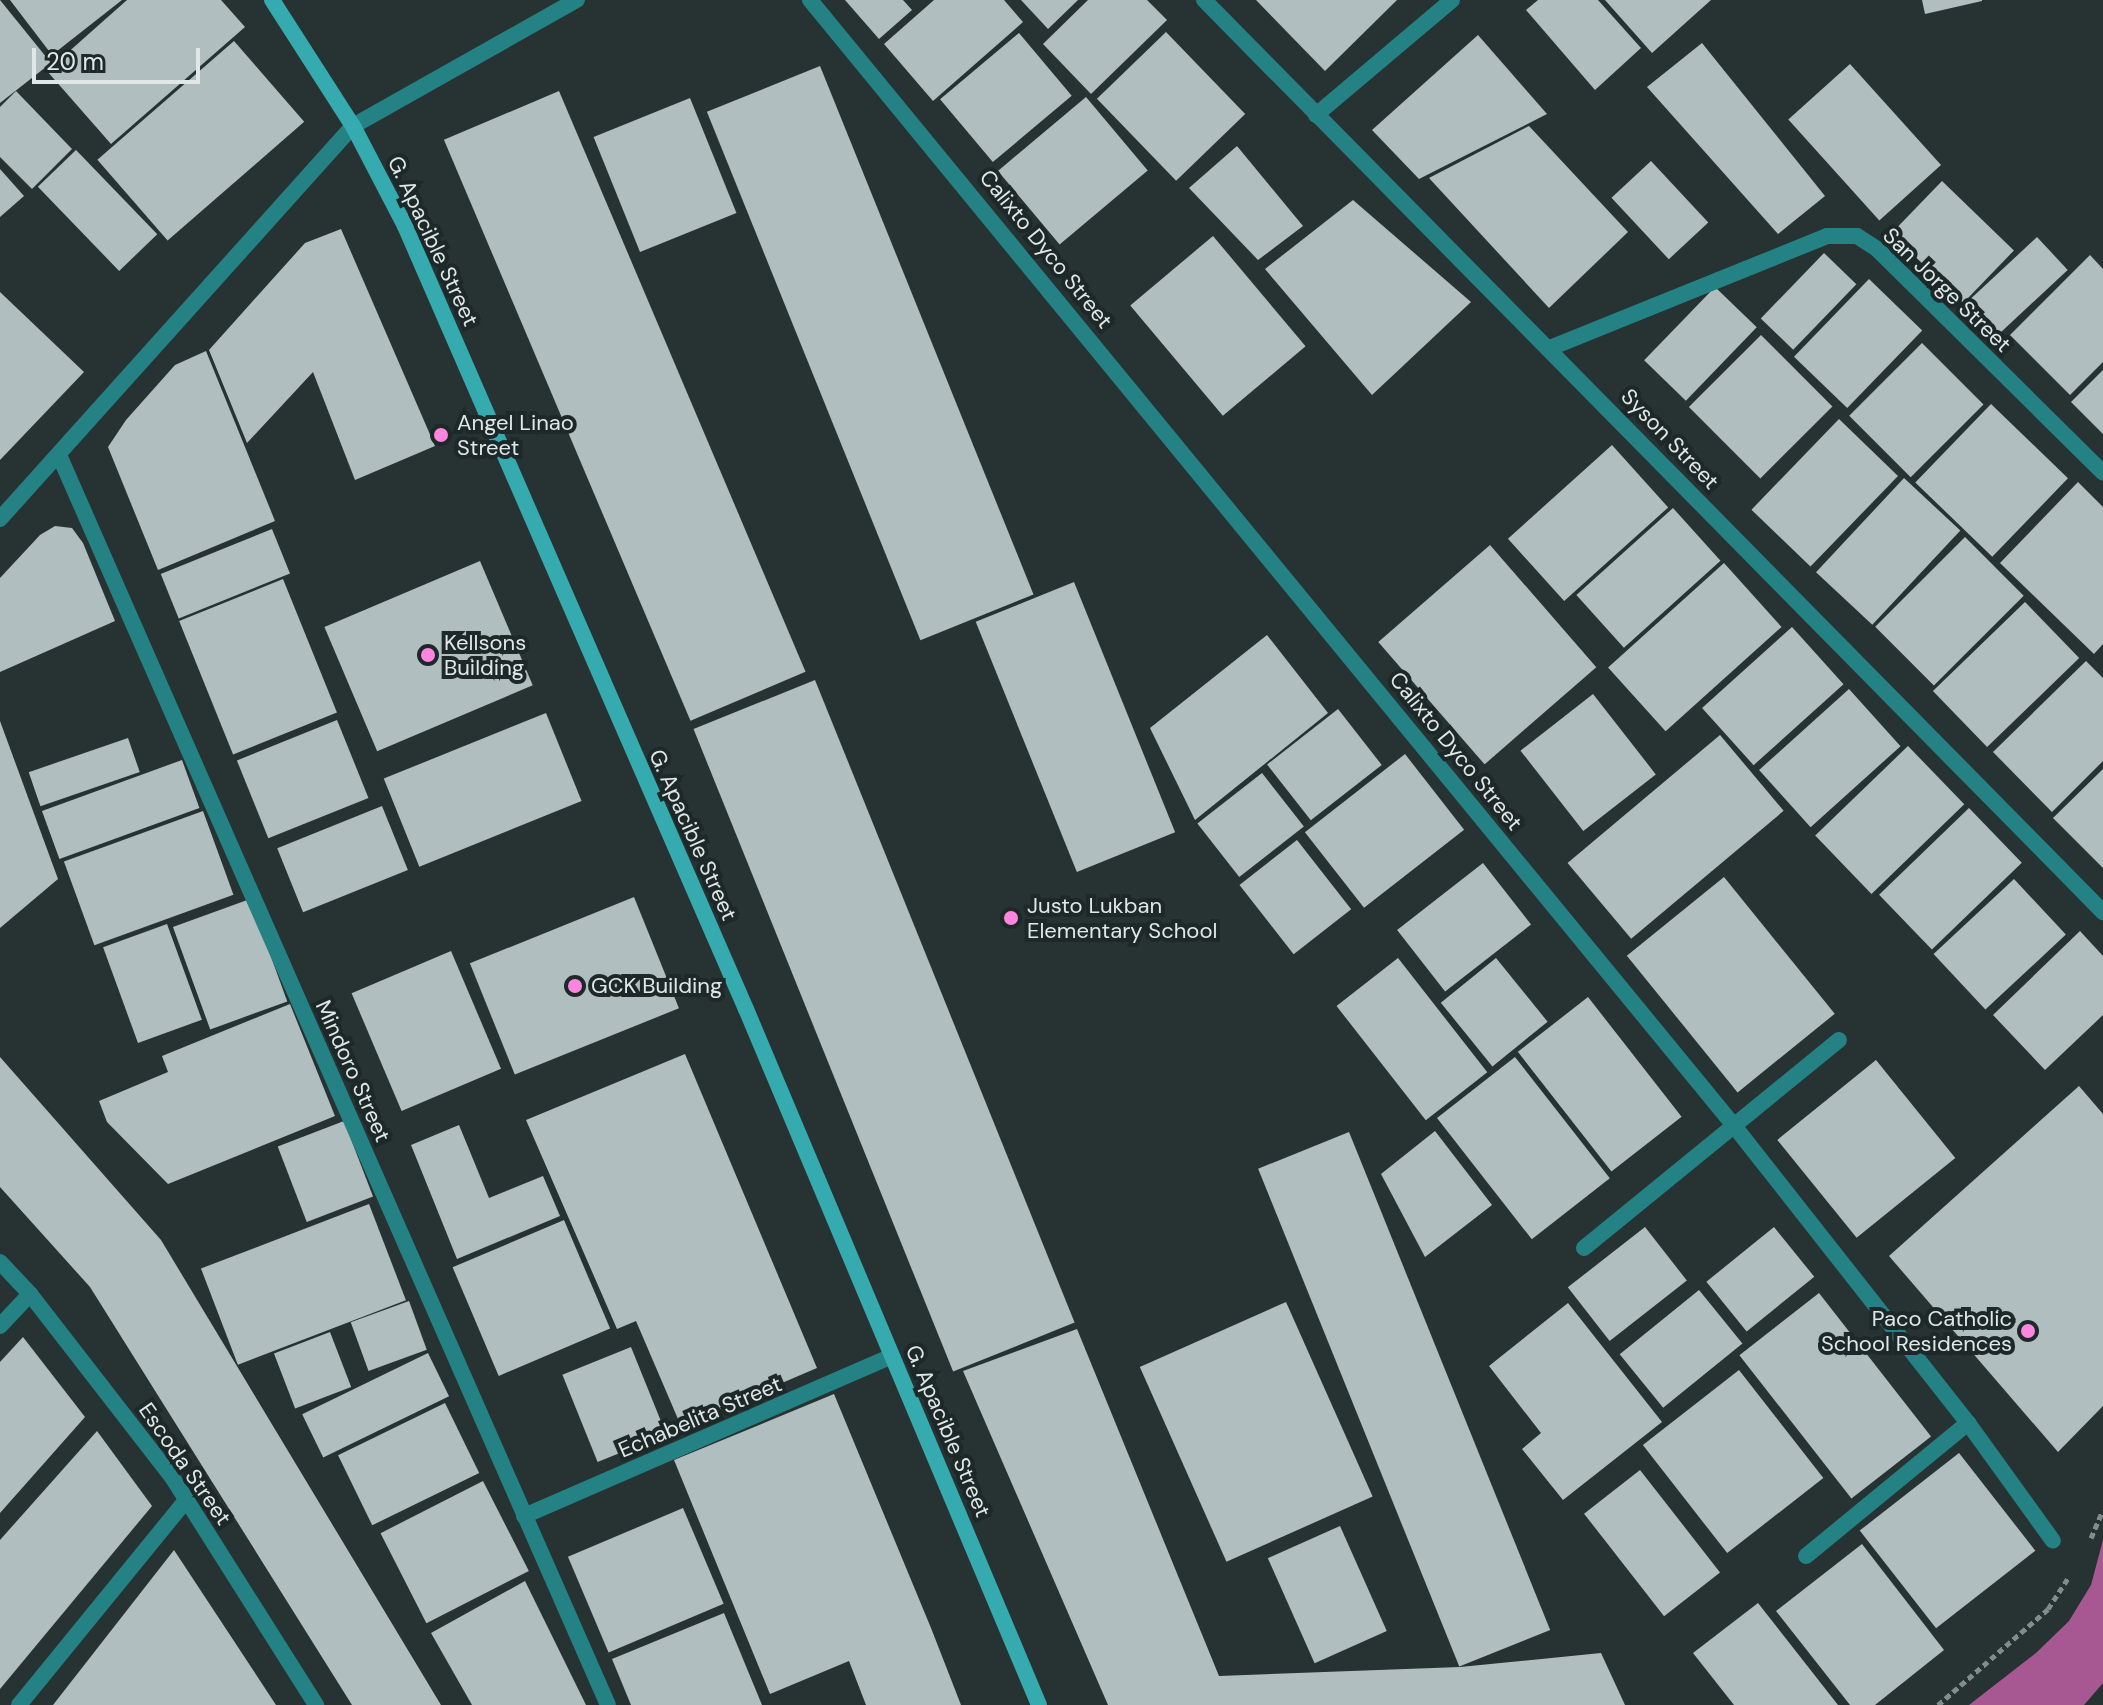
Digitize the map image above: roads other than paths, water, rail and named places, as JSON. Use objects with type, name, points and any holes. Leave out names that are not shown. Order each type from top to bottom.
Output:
[{"type":"street","name":"G. Apacible Street","points":[[272,0],[353,126],[405,226],[746,1009],[1039,1705]]},
{"type":"street","points":[[0,519],[353,126],[577,0]]},
{"type":"street","name":"Calixto Dyco Street","points":[[810,0],[1735,1127],[1968,1423],[2053,1541]]},
{"type":"street","name":"Syson Street","points":[[1204,0],[2103,912]]},
{"type":"street","points":[[1316,115],[1452,0]]},
{"type":"street","name":"San Jorge Street","points":[[1550,348],[1827,236],[1857,236],[1877,249],[2103,473]]},
{"type":"street","name":"Mindoro Street","points":[[59,455],[608,1705]]},
{"type":"street","points":[[1584,1248],[1839,1040]]},
{"type":"street","name":"Escoda Street","points":[[0,1262],[30,1294],[186,1500],[316,1705]]},
{"type":"street","points":[[0,1326],[30,1294]]},
{"type":"street","name":"Echabelita Street","points":[[524,1516],[892,1356]]},
{"type":"street","points":[[1806,1556],[1968,1423]]},
{"type":"street","points":[[19,1705],[186,1500]]},
{"type":"place","name":"Angel Linao Street","points":[[441,435]]},
{"type":"place","name":"Kellsons Building","points":[[428,655]]},
{"type":"place","name":"Justo Lukban Elementary School","points":[[1011,918]]},
{"type":"place","name":"GCK Building","points":[[575,986]]},
{"type":"place","name":"Paco Catholic School Residences","points":[[2028,1331]]}]
